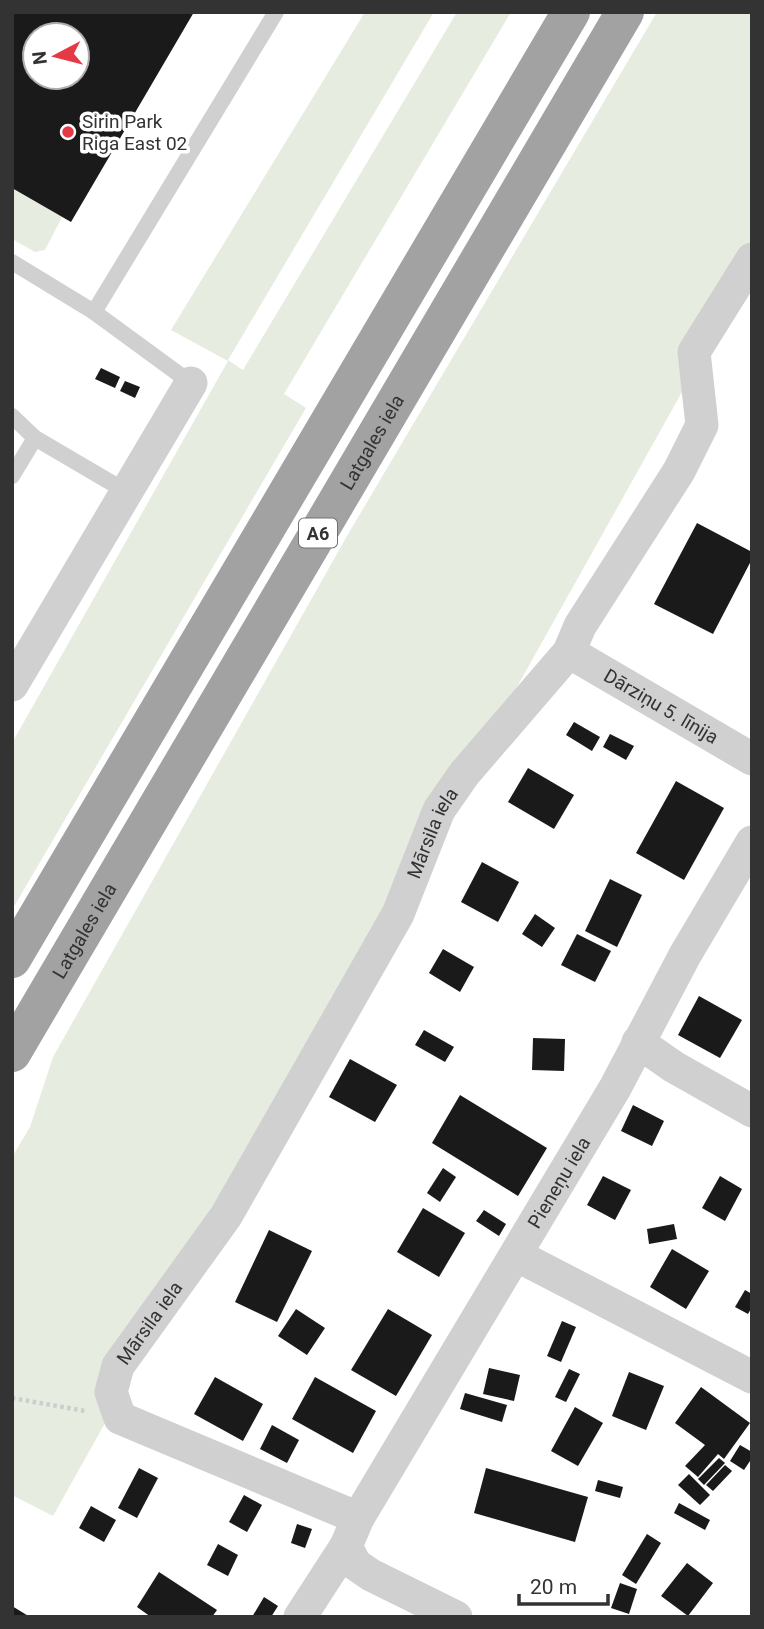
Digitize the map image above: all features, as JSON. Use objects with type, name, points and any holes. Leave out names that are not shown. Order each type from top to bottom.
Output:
[{"type":"highway","name":"A6","points":[[12,959],[571,12]]},
{"type":"highway","name":"Latgales iela","points":[[12,1053],[625,12]]},
{"type":"street","name":"Mārsila iela","points":[[120,1418],[111,1392],[118,1366],[226,1216],[398,914],[439,810],[464,774],[569,652],[580,626],[679,471],[702,425],[694,352],[752,259]]},
{"type":"street","points":[[12,685],[191,383]]},
{"type":"street","name":"Dārziņu 5. līnija","points":[[569,652],[752,759]]},
{"type":"street","name":"Pieneņu iela","points":[[300,1617],[615,1088],[638,1042],[752,842]]},
{"type":"street","points":[[638,1042],[674,1067],[752,1111]]},
{"type":"street","points":[[516,1255],[752,1377]]},
{"type":"street","points":[[120,1418],[352,1532],[355,1564],[371,1575],[456,1617]]},
{"type":"lane","points":[[94,312],[276,12]]},
{"type":"lane","points":[[12,262],[94,312],[191,383]]},
{"type":"lane","points":[[12,416],[35,438],[127,492]]},
{"type":"lane","points":[[12,476],[35,438]]},
{"type":"path","points":[[12,1398],[120,1418]]},
{"type":"shaded area","points":[[365,12],[434,12],[228,360],[243,370],[457,12],[511,12],[284,394],[306,408],[12,910],[12,743],[228,361],[171,330]]},
{"type":"shaded area","points":[[657,12],[752,12],[752,267],[53,1516],[12,1495],[12,1157],[30,1127],[53,1057],[347,536]]},
{"type":"shaded area","points":[[12,188],[62,217],[45,250],[35,252],[12,239]]},
{"type":"building","name":"Sirin Park Riga East 02","points":[[12,12],[194,12],[71,222],[12,188]]},
{"type":"building","points":[[101,368],[120,377],[115,388],[95,379]]},
{"type":"building","points":[[125,381],[140,387],[135,398],[120,391]]},
{"type":"building","points":[[697,523],[752,552],[752,559],[713,634],[654,604]]},
{"type":"building","points":[[574,722],[600,737],[592,751],[566,735]]},
{"type":"building","points":[[610,734],[634,746],[626,760],[603,747]]},
{"type":"building","points":[[528,768],[574,795],[554,829],[508,802]]},
{"type":"building","points":[[676,781],[724,808],[684,880],[636,853]]},
{"type":"building","points":[[482,862],[519,882],[498,922],[461,902]]},
{"type":"building","points":[[610,879],[642,895],[617,947],[585,931]]},
{"type":"building","points":[[535,914],[555,928],[542,947],[522,934]]},
{"type":"building","points":[[577,934],[611,951],[595,982],[561,965]]},
{"type":"building","points":[[443,949],[474,967],[460,992],[429,973]]},
{"type":"building","points":[[699,996],[742,1020],[720,1058],[678,1035]]},
{"type":"building","points":[[424,1030],[454,1047],[445,1062],[415,1045]]},
{"type":"building","points":[[533,1038],[565,1039],[564,1071],[532,1070]]},
{"type":"building","points":[[350,1059],[397,1085],[375,1122],[329,1097]]},
{"type":"building","points":[[460,1095],[547,1148],[518,1196],[432,1143]]},
{"type":"building","points":[[633,1105],[664,1121],[652,1146],[621,1131]]},
{"type":"building","points":[[443,1168],[456,1177],[440,1202],[427,1193]]},
{"type":"building","points":[[603,1176],[631,1190],[615,1220],[587,1205]]},
{"type":"building","points":[[720,1176],[742,1189],[725,1221],[702,1208]]},
{"type":"building","points":[[423,1208],[465,1233],[439,1277],[397,1252]]},
{"type":"building","points":[[484,1210],[506,1224],[499,1236],[476,1221]]},
{"type":"building","points":[[674,1224],[677,1239],[649,1244],[647,1229]]},
{"type":"building","points":[[269,1230],[312,1251],[277,1322],[235,1302]]},
{"type":"building","points":[[672,1249],[709,1271],[686,1309],[650,1287]]},
{"type":"building","points":[[745,1290],[752,1294],[752,1307],[748,1314],[735,1307]]},
{"type":"building","points":[[296,1309],[325,1328],[307,1355],[278,1336]]},
{"type":"building","points":[[388,1309],[432,1335],[396,1396],[351,1370]]},
{"type":"building","points":[[562,1321],[576,1327],[561,1362],[547,1356]]},
{"type":"building","points":[[489,1368],[520,1375],[514,1401],[483,1394]]},
{"type":"building","points":[[569,1369],[580,1374],[566,1402],[555,1397]]},
{"type":"building","points":[[629,1372],[664,1386],[646,1430],[612,1416]]},
{"type":"building","points":[[215,1377],[263,1404],[243,1441],[194,1414]]},
{"type":"building","points":[[315,1377],[376,1411],[353,1453],[292,1419]]},
{"type":"building","points":[[701,1387],[750,1423],[724,1459],[718,1454],[698,1477],[685,1466],[705,1445],[675,1423]]},
{"type":"building","points":[[465,1393],[507,1405],[502,1422],[460,1409]]},
{"type":"building","points":[[575,1407],[603,1423],[578,1466],[551,1451]]},
{"type":"building","points":[[272,1425],[299,1440],[287,1463],[260,1449]]},
{"type":"building","points":[[740,1445],[752,1452],[752,1458],[744,1470],[730,1461]]},
{"type":"building","points":[[719,1458],[725,1463],[704,1485],[698,1479]]},
{"type":"building","points":[[725,1465],[732,1471],[713,1491],[706,1485]]},
{"type":"building","points":[[139,1468],[158,1478],[137,1518],[118,1508]]},
{"type":"building","points":[[486,1468],[588,1497],[575,1542],[474,1513]]},
{"type":"building","points":[[689,1474],[710,1495],[700,1505],[678,1485]]},
{"type":"building","points":[[598,1480],[623,1487],[620,1498],[595,1491]]},
{"type":"building","points":[[244,1495],[262,1505],[247,1532],[229,1522]]},
{"type":"building","points":[[679,1503],[710,1520],[705,1530],[674,1513]]},
{"type":"building","points":[[91,1506],[116,1520],[104,1542],[79,1528]]},
{"type":"building","points":[[297,1524],[312,1529],[305,1548],[291,1543]]},
{"type":"building","points":[[647,1534],[661,1543],[636,1584],[622,1575]]},
{"type":"building","points":[[218,1544],[238,1555],[228,1576],[207,1565]]},
{"type":"building","points":[[687,1563],[713,1583],[688,1616],[661,1596]]},
{"type":"building","points":[[159,1572],[217,1610],[212,1617],[151,1617],[137,1607]]},
{"type":"building","points":[[620,1583],[637,1589],[629,1614],[611,1608]]},
{"type":"building","points":[[264,1597],[278,1606],[271,1617],[252,1617]]},
{"type":"building","points":[[12,1606],[30,1617],[12,1617]]},
{"type":"place","name":"Sirin Park Riga East 02","points":[[68,132]]}]
